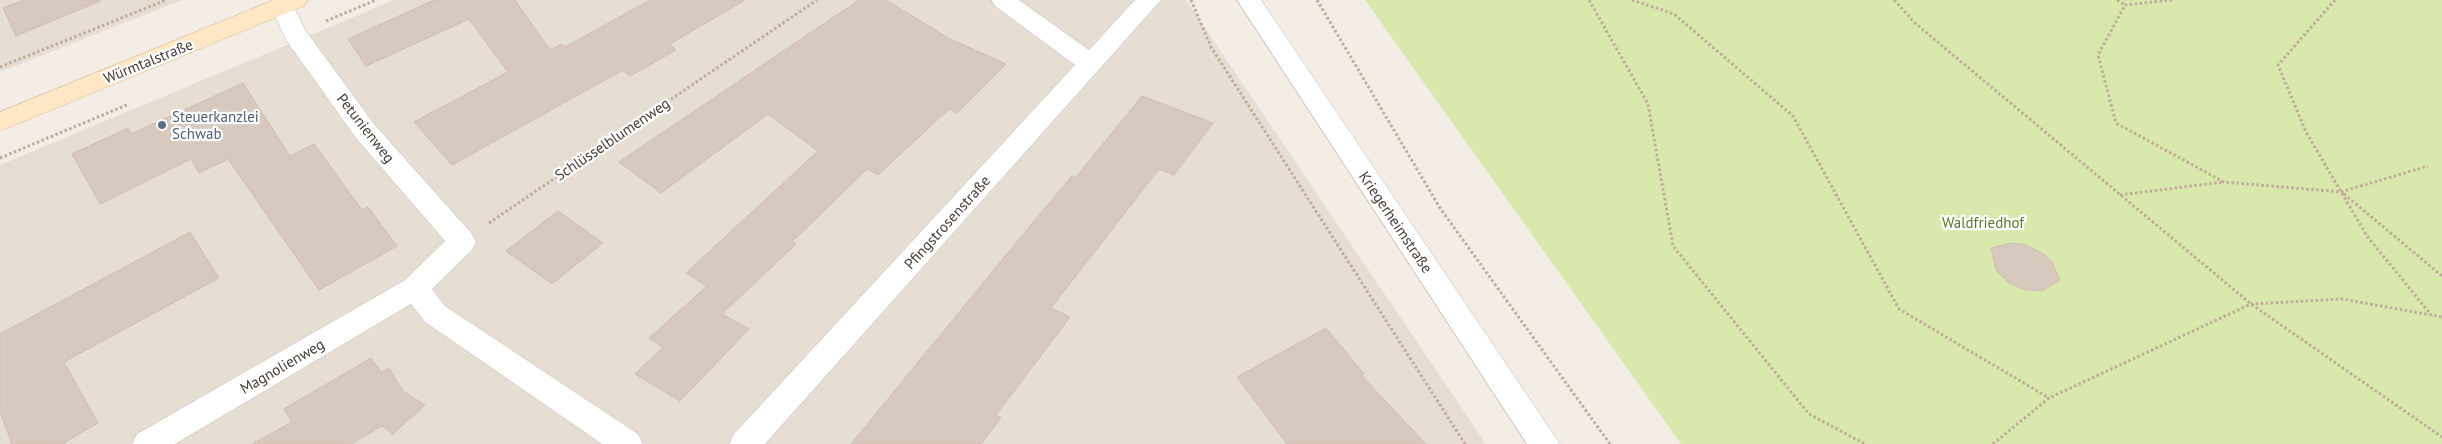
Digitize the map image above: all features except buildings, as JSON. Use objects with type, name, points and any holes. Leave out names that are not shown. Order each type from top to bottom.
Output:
[{"type":"main road","name":"Würmtalstraße","points":[[0,122],[289,3]]},
{"type":"street","points":[[1003,0],[1091,64]]},
{"type":"street","name":"Pfingstrosenstraße","points":[[746,444],[1148,0]]},
{"type":"street","name":"Kriegerheimstraße","points":[[1249,0],[1544,444]]},
{"type":"street","name":"Petunienweg","points":[[289,3],[295,34],[364,131],[462,242]]},
{"type":"street","points":[[462,242],[415,288],[435,314],[627,444]]},
{"type":"street","name":"Magnolienweg","points":[[148,444],[415,288]]},
{"type":"path","points":[[0,67],[166,0]]},
{"type":"path","name":"Schlüsselblumenweg","points":[[462,242],[817,0]]},
{"type":"path","points":[[1191,0],[1211,47],[1465,444]]},
{"type":"path","points":[[1317,0],[1440,208],[1610,444]]},
{"type":"path","points":[[1589,0],[1648,104],[1673,246],[1809,414],[1865,444]]},
{"type":"path","points":[[1632,0],[1674,14],[1794,116],[1900,309],[2050,398]]},
{"type":"path","points":[[1894,0],[1916,24],[2251,304],[2442,437]]},
{"type":"path","points":[[2117,0],[2125,5],[2172,0]]},
{"type":"path","points":[[2335,0],[2278,65],[2306,132],[2367,236],[2432,316]]},
{"type":"path","points":[[2125,5],[2098,56],[2116,124],[2224,182]]},
{"type":"path","points":[[2120,195],[2224,182],[2341,192],[2428,166]]},
{"type":"path","points":[[2341,192],[2442,276]]},
{"type":"path","points":[[1993,444],[2050,398],[2251,304],[2342,300],[2442,318]]},
{"type":"shaded area","points":[[0,0],[182,0],[0,72]]},
{"type":"shaded area","points":[[394,0],[1186,0],[1486,444],[0,444],[0,165]]},
{"type":"green space","name":"Waldfriedhof","points":[[1365,0],[2442,0],[2442,444],[1681,444]]},
{"type":"place","name":"Steuerkanzlei Schwab","points":[[162,125]]}]
